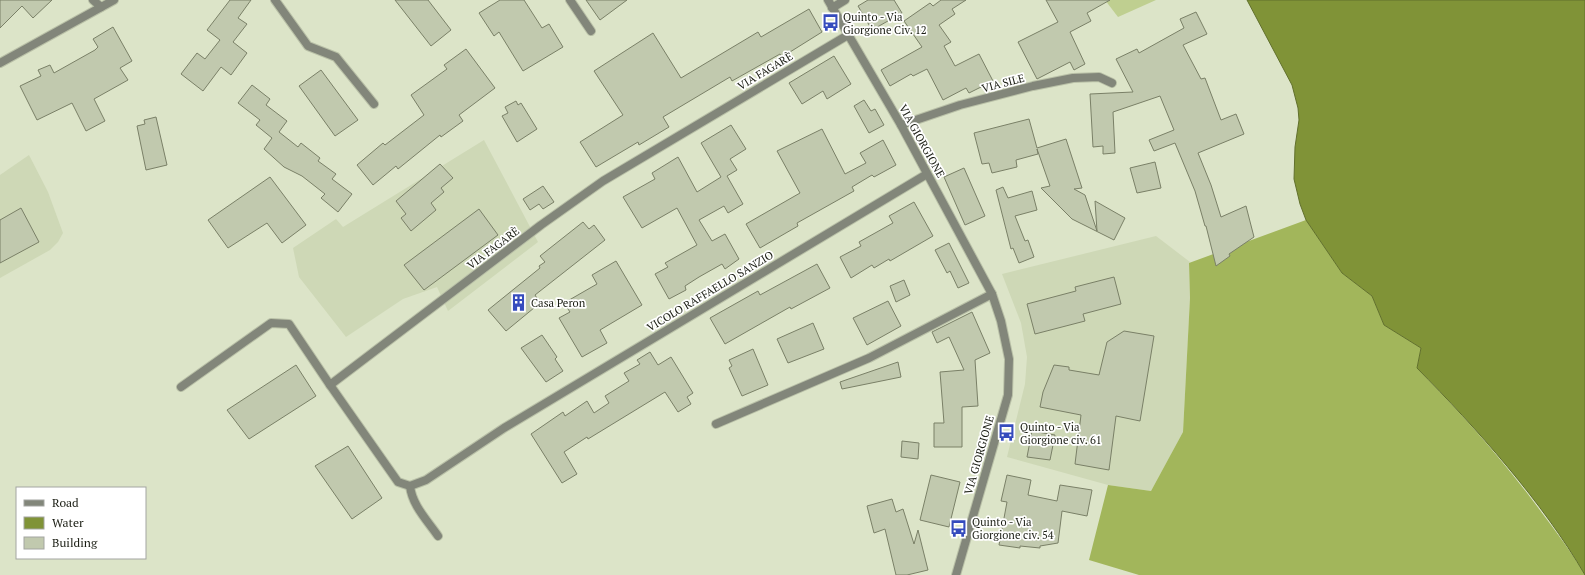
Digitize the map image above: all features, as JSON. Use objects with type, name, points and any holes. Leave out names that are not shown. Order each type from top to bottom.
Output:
[{"type":"street","points":[[93,0],[100,7]]},
{"type":"street","points":[[0,63],[114,0]]},
{"type":"street","points":[[275,0],[308,46],[336,57],[374,104]]},
{"type":"street","points":[[570,0],[591,31]]},
{"type":"street","points":[[830,4],[846,0]]},
{"type":"street","name":"VIA GIORGIONE","points":[[830,4],[901,125],[992,294],[1001,321],[1009,359],[1008,395],[956,575]]},
{"type":"street","name":"VIA FAGARÈ","points":[[330,385],[541,225],[603,181],[848,35]]},
{"type":"street","name":"VIA SILE","points":[[901,125],[960,105],[1033,86],[1073,78],[1099,77],[1112,83]]},
{"type":"street","name":"VICOLO RAFFAELLO SANZIO","points":[[410,486],[426,480],[504,428],[927,174]]},
{"type":"street","points":[[716,424],[869,358],[992,294]]},
{"type":"street","points":[[181,387],[271,323],[289,324],[398,482],[410,486],[411,496],[438,536]]},
{"type":"shaded area","points":[[1105,0],[1156,0],[1118,17]]},
{"type":"shaded area","points":[[484,140],[538,242],[448,311],[437,287],[403,299],[346,337],[299,277],[293,248],[336,219],[343,227]]},
{"type":"shaded area","points":[[29,155],[48,192],[63,233],[58,242],[50,250],[0,278],[0,175]]},
{"type":"shaded area","points":[[1306,220],[1342,273],[1372,296],[1384,325],[1421,348],[1417,368],[1498,456],[1559,536],[1585,575],[1139,575],[1089,560],[1108,485],[1151,491],[1183,432],[1190,298],[1189,263]]},
{"type":"shaded area","points":[[1156,236],[1190,262],[1190,298],[1183,432],[1151,491],[1108,485],[1007,457],[1025,384],[1027,357],[1021,323],[1002,274]]},
{"type":"water","points":[[1247,0],[1585,0],[1585,575],[1568,547],[1529,493],[1463,416],[1417,368],[1421,348],[1384,325],[1372,296],[1342,273],[1306,220],[1300,204],[1294,179],[1295,147],[1299,120],[1298,108],[1292,85]]},
{"type":"building","points":[[0,0],[52,0],[33,18],[22,6],[0,28]]},
{"type":"building","points":[[230,0],[251,0],[238,18],[247,24],[233,42],[247,53],[231,75],[221,67],[203,91],[181,74],[197,53],[205,59],[220,40],[207,30]]},
{"type":"building","points":[[395,0],[428,0],[451,30],[431,46]]},
{"type":"building","points":[[500,0],[524,0],[542,28],[549,24],[563,47],[523,71],[499,32],[494,36],[479,13]]},
{"type":"building","points":[[586,0],[627,0],[600,20]]},
{"type":"building","points":[[868,0],[894,0],[902,13],[872,30],[858,6]]},
{"type":"building","points":[[941,0],[966,0],[952,9],[955,14],[939,25],[951,42],[944,46],[955,66],[979,54],[993,81],[969,93],[966,88],[943,100],[927,69],[913,76],[911,74],[890,86],[881,70],[922,47],[904,21],[930,3],[933,6]]},
{"type":"building","points":[[1046,0],[1110,0],[1087,13],[1091,21],[1070,32],[1085,64],[1074,70],[1070,62],[1037,79],[1018,42],[1058,22]]},
{"type":"building","points":[[809,9],[822,32],[782,57],[780,54],[732,81],[730,77],[663,117],[669,127],[639,145],[638,142],[596,167],[580,142],[623,115],[594,71],[653,33],[681,78],[758,32],[761,37]]},
{"type":"building","points":[[1196,12],[1207,34],[1183,45],[1201,79],[1205,78],[1221,120],[1236,114],[1244,134],[1198,153],[1211,185],[1221,217],[1246,206],[1254,237],[1229,254],[1230,256],[1216,266],[1195,191],[1175,143],[1154,151],[1149,140],[1174,130],[1160,96],[1113,112],[1115,153],[1103,154],[1103,146],[1093,147],[1090,94],[1133,92],[1116,59],[1137,49],[1139,53],[1184,28],[1180,19]]},
{"type":"building","points":[[113,27],[132,61],[120,68],[128,80],[94,99],[105,121],[86,131],[72,103],[37,120],[20,86],[41,76],[38,70],[50,65],[54,73],[95,50],[98,47],[93,39]]},
{"type":"building","points":[[466,49],[495,88],[459,115],[463,121],[441,137],[440,135],[398,169],[396,166],[373,185],[357,165],[383,143],[385,145],[424,115],[411,95],[447,69],[444,65]]},
{"type":"building","points":[[834,56],[851,84],[827,99],[823,91],[802,104],[789,83]]},
{"type":"building","points":[[321,70],[358,120],[335,136],[299,86]]},
{"type":"building","points":[[252,85],[270,99],[266,105],[287,121],[279,132],[298,147],[301,143],[320,158],[318,161],[336,174],[332,179],[352,194],[338,212],[321,198],[325,194],[302,176],[284,167],[264,149],[272,138],[256,125],[260,120],[238,103]]},
{"type":"building","points":[[864,100],[871,111],[875,109],[884,125],[869,133],[854,106]]},
{"type":"building","points":[[516,101],[518,105],[521,103],[537,129],[517,142],[502,116],[508,113],[505,107]]},
{"type":"building","points":[[156,117],[167,165],[146,170],[137,126],[145,124],[144,120]]},
{"type":"building","points":[[1029,119],[1037,148],[1066,139],[1082,188],[1074,189],[1085,195],[1097,231],[1095,201],[1125,218],[1114,240],[1072,219],[1041,188],[1050,186],[1037,149],[1038,154],[1016,160],[1017,167],[992,173],[989,163],[982,164],[974,133]]},
{"type":"building","points":[[731,125],[746,149],[730,159],[737,170],[727,176],[743,204],[728,213],[724,206],[699,220],[712,241],[725,234],[739,259],[725,269],[722,264],[699,277],[685,286],[686,290],[669,299],[655,274],[668,267],[665,263],[697,245],[677,208],[642,228],[623,197],[655,179],[652,173],[678,157],[697,192],[721,177],[701,143]]},
{"type":"building","points":[[822,129],[845,174],[866,163],[860,153],[883,140],[896,165],[874,177],[872,175],[852,187],[854,191],[797,223],[798,226],[760,248],[746,224],[800,193],[777,151]]},
{"type":"building","points":[[1155,162],[1161,188],[1137,193],[1130,168]]},
{"type":"building","points":[[440,164],[453,178],[441,188],[444,192],[431,203],[436,210],[411,231],[401,218],[406,214],[396,201]]},
{"type":"building","points":[[964,168],[985,216],[965,225],[944,177]]},
{"type":"building","points":[[270,177],[306,225],[282,243],[267,223],[228,248],[208,220]]},
{"type":"building","points":[[543,186],[554,202],[543,209],[539,204],[530,210],[523,199]]},
{"type":"building","points":[[1003,187],[1008,198],[1032,191],[1037,210],[1015,216],[1025,241],[1028,240],[1034,257],[1019,263],[1013,248],[1011,249],[996,190]]},
{"type":"building","points":[[914,202],[933,236],[890,261],[889,259],[874,268],[872,265],[851,278],[840,257],[861,246],[859,242],[893,223],[889,216]]},
{"type":"building","points":[[21,208],[39,242],[0,263],[0,220]]},
{"type":"building","points":[[479,209],[498,235],[424,290],[404,265]]},
{"type":"building","points":[[583,222],[589,229],[594,225],[605,240],[535,295],[540,303],[506,331],[488,310],[540,268],[539,266],[545,262],[540,256]]},
{"type":"building","points":[[949,243],[969,283],[958,288],[950,271],[947,273],[935,250]]},
{"type":"building","points":[[616,261],[642,305],[600,330],[607,343],[582,357],[559,318],[570,312],[564,303],[597,284],[592,275]]},
{"type":"building","points":[[817,264],[830,288],[791,309],[790,307],[725,344],[710,318],[758,291],[760,295]]},
{"type":"building","points":[[1114,277],[1121,304],[1083,314],[1085,321],[1035,334],[1027,304],[1076,291],[1075,287]]},
{"type":"building","points":[[904,280],[910,295],[896,302],[890,286]]},
{"type":"building","points":[[888,301],[901,326],[867,345],[853,318]]},
{"type":"building","points":[[972,312],[990,353],[975,360],[978,406],[962,407],[962,447],[934,447],[934,423],[944,423],[940,372],[964,370],[949,337],[937,343],[932,332]]},
{"type":"building","points":[[813,323],[824,349],[788,363],[777,339]]},
{"type":"building","points":[[1124,331],[1154,336],[1140,421],[1116,416],[1109,470],[1075,464],[1081,415],[1040,407],[1043,392],[1054,365],[1069,367],[1069,370],[1099,375],[1107,342]]},
{"type":"building","points":[[542,335],[557,357],[555,359],[563,371],[546,382],[521,348]]},
{"type":"building","points":[[753,349],[768,385],[742,396],[729,368],[732,366],[729,360]]},
{"type":"building","points":[[650,352],[658,365],[671,357],[693,393],[687,397],[691,404],[678,412],[665,392],[588,439],[587,437],[564,452],[577,474],[562,483],[531,434],[563,412],[565,416],[587,401],[594,413],[609,403],[605,396],[629,381],[624,373],[640,364],[637,360]]},
{"type":"building","points":[[898,362],[901,377],[842,389],[840,382]]},
{"type":"building","points":[[296,365],[316,396],[249,439],[227,410]]},
{"type":"building","points":[[1032,431],[1055,435],[1050,460],[1027,457]]},
{"type":"building","points":[[902,441],[919,443],[918,459],[901,457]]},
{"type":"building","points":[[348,446],[382,498],[352,519],[315,466]]},
{"type":"building","points":[[931,475],[960,482],[949,527],[920,520]]},
{"type":"building","points":[[1007,475],[1031,480],[1028,495],[1057,501],[1060,485],[1092,490],[1087,516],[1062,511],[1058,543],[1040,546],[1040,548],[1020,546],[1020,548],[999,545],[1007,502],[1001,501]]},
{"type":"building","points":[[892,499],[896,512],[903,509],[914,544],[918,530],[928,570],[907,575],[896,575],[885,529],[874,533],[867,506]]},
{"type":"place","name":"Quinto - Via Giorgione Civ. 12","points":[[830,23]]},
{"type":"place","name":"Casa Peron","points":[[518,303]]},
{"type":"place","name":"Quinto - Via Giorgione civ. 61","points":[[1007,433]]},
{"type":"place","name":"Quinto - Via Giorgione civ. 54","points":[[959,528]]}]
